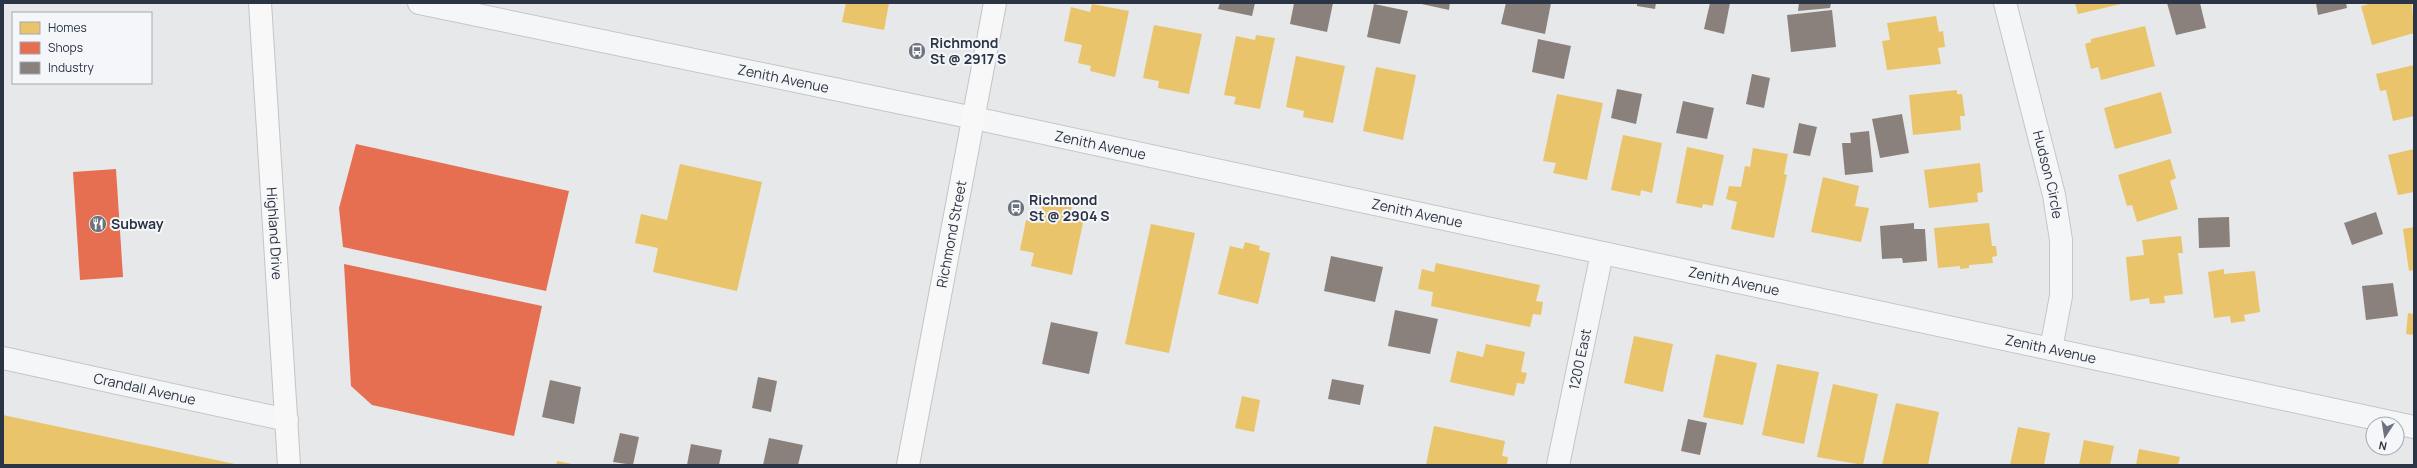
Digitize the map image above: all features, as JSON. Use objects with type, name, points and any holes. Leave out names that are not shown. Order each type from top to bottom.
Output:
[{"type":"main road","name":"Highland Drive","points":[[260,3],[289,465]]},
{"type":"main road","name":"Richmond Street","points":[[908,465],[995,3]]},
{"type":"street","name":"Zenith Avenue","points":[[419,3],[974,118],[2414,427]]},
{"type":"street","name":"Hudson Circle","points":[[2005,3],[2054,195],[2061,240],[2061,296],[2051,349]]},
{"type":"street","name":"1200 East","points":[[1558,465],[1602,253]]},
{"type":"street","name":"Crandall Avenue","points":[[3,358],[287,420]]},
{"type":"building: Homes","points":[[846,3],[889,3],[884,30],[842,22]]},
{"type":"building: Homes","points":[[2075,3],[2121,3],[2121,4],[2078,14]]},
{"type":"building: Homes","points":[[2373,3],[2412,3],[2414,33],[2372,45],[2361,6]]},
{"type":"building: Homes","points":[[1092,4],[1129,11],[1115,77],[1090,71],[1091,66],[1078,63],[1082,45],[1064,41],[1071,7],[1090,12]]},
{"type":"building: Homes","points":[[1936,16],[1939,32],[1943,31],[1945,47],[1938,48],[1941,64],[1887,70],[1882,41],[1890,40],[1887,23]]},
{"type":"building: Homes","points":[[1154,25],[1202,34],[1189,94],[1158,88],[1159,81],[1143,78]]},
{"type":"building: Homes","points":[[2145,26],[2155,66],[2101,80],[2098,67],[2091,69],[2085,44],[2091,42],[2091,39]]},
{"type":"building: Homes","points":[[1256,35],[1275,38],[1260,109],[1234,104],[1236,97],[1224,95],[1236,36],[1255,40]]},
{"type":"building: Homes","points":[[1296,56],[1345,66],[1333,123],[1303,117],[1304,111],[1286,107]]},
{"type":"building: Homes","points":[[2414,65],[2414,116],[2393,121],[2386,90],[2380,91],[2376,74]]},
{"type":"building: Homes","points":[[1376,67],[1416,75],[1403,140],[1363,131]]},
{"type":"building: Homes","points":[[1957,90],[1957,94],[1962,94],[1965,116],[1960,116],[1961,130],[1913,135],[1909,95]]},
{"type":"building: Homes","points":[[2161,92],[2172,133],[2115,149],[2104,108]]},
{"type":"building: Homes","points":[[1557,94],[1603,103],[1587,180],[1553,173],[1556,163],[1543,161]]},
{"type":"building: Homes","points":[[1623,135],[1662,143],[1652,193],[1641,190],[1640,196],[1611,190]]},
{"type":"building: Homes","points":[[1687,147],[1724,155],[1713,206],[1703,204],[1702,208],[1676,203]]},
{"type":"building: Homes","points":[[1753,148],[1788,154],[1784,174],[1787,175],[1774,238],[1731,229],[1737,202],[1726,199],[1729,186],[1741,187],[1745,166],[1750,167]]},
{"type":"building: Homes","points":[[2414,149],[2414,192],[2398,195],[2388,155]]},
{"type":"building: Homes","points":[[2170,159],[2176,178],[2170,181],[2178,209],[2137,222],[2132,205],[2127,206],[2118,175]]},
{"type":"building: Homes","points":[[1980,163],[1983,192],[1977,193],[1978,202],[1929,208],[1924,170]]},
{"type":"building: Homes","points":[[680,164],[762,182],[737,291],[653,272],[658,248],[635,243],[641,214],[667,220]]},
{"type":"building: Homes","points":[[1823,177],[1859,186],[1855,206],[1869,208],[1861,242],[1811,232]]},
{"type":"building: Homes","points":[[1043,201],[1072,206],[1070,215],[1084,218],[1072,275],[1031,266],[1034,253],[1020,250],[1026,220],[1039,223]]},
{"type":"building: Homes","points":[[1989,223],[1992,246],[1996,246],[1997,256],[1992,257],[1993,263],[1969,265],[1969,268],[1960,269],[1960,266],[1938,268],[1934,228]]},
{"type":"building: Homes","points":[[1151,224],[1195,233],[1169,353],[1125,344]]},
{"type":"building: Homes","points":[[2414,227],[2414,270],[2409,271],[2403,229]]},
{"type":"building: Homes","points":[[2181,236],[2183,253],[2178,253],[2183,294],[2164,296],[2165,303],[2150,304],[2149,298],[2130,301],[2126,257],[2144,255],[2142,240]]},
{"type":"building: Homes","points":[[1245,242],[1260,246],[1259,250],[1270,253],[1258,304],[1218,294],[1230,246],[1243,249]]},
{"type":"building: Homes","points":[[1436,263],[1540,285],[1536,301],[1543,302],[1541,315],[1533,314],[1530,327],[1431,306],[1433,292],[1418,289],[1422,269],[1434,272]]},
{"type":"building: Homes","points":[[2224,269],[2224,274],[2255,271],[2260,312],[2244,315],[2245,321],[2231,323],[2230,316],[2214,318],[2208,272]]},
{"type":"building: Homes","points":[[2408,313],[2414,314],[2414,335],[2406,334]]},
{"type":"building: Homes","points":[[1634,336],[1673,344],[1663,392],[1624,383]]},
{"type":"building: Homes","points":[[1486,344],[1525,352],[1521,372],[1527,373],[1524,384],[1517,383],[1514,396],[1450,382],[1457,351],[1483,357]]},
{"type":"building: Homes","points":[[1716,354],[1757,363],[1743,425],[1703,417]]},
{"type":"building: Homes","points":[[1777,364],[1819,372],[1804,444],[1762,435]]},
{"type":"building: Homes","points":[[1833,384],[1878,394],[1863,465],[1817,457]]},
{"type":"building: Homes","points":[[1242,396],[1260,400],[1254,432],[1235,428]]},
{"type":"building: Homes","points":[[1896,403],[1939,412],[1928,465],[1882,465]]},
{"type":"building: Homes","points":[[3,415],[235,464],[235,465],[3,465]]},
{"type":"building: Homes","points":[[1434,426],[1505,441],[1502,456],[1508,457],[1507,465],[1426,465]]},
{"type":"building: Homes","points":[[2018,427],[2050,433],[2044,465],[2010,465]]},
{"type":"building: Homes","points":[[2084,440],[2114,446],[2110,465],[2079,465]]},
{"type":"building: Homes","points":[[2139,449],[2180,457],[2178,465],[2136,465]]},
{"type":"building: Homes","points":[[557,461],[572,464],[572,465],[556,465]]},
{"type":"building: Shops","points":[[356,144],[569,191],[546,291],[343,247],[339,208]]},
{"type":"building: Shops","name":"Subway","points":[[116,169],[123,277],[80,280],[73,172]]},
{"type":"building: Shops","points":[[344,264],[542,306],[514,436],[372,405],[351,386]]},
{"type":"building: Industry","points":[[1220,3],[1255,3],[1252,16],[1218,9]]},
{"type":"building: Industry","points":[[1294,3],[1333,3],[1327,32],[1290,24]]},
{"type":"building: Industry","points":[[1417,3],[1450,3],[1449,10]]},
{"type":"building: Industry","points":[[1506,3],[1551,3],[1545,34],[1501,24]]},
{"type":"building: Industry","points":[[1637,3],[1656,3],[1655,9],[1637,6]]},
{"type":"building: Industry","points":[[1710,3],[1730,3],[1724,34],[1704,29]]},
{"type":"building: Industry","points":[[1799,3],[1831,3],[1830,8],[1798,11]]},
{"type":"building: Industry","points":[[2167,3],[2200,3],[2206,28],[2176,35]]},
{"type":"building: Industry","points":[[2316,3],[2346,3],[2347,8],[2318,15]]},
{"type":"building: Industry","points":[[1374,4],[1408,11],[1400,44],[1367,37]]},
{"type":"building: Industry","points":[[1832,10],[1836,47],[1791,52],[1787,15]]},
{"type":"building: Industry","points":[[1538,39],[1571,46],[1564,79],[1532,72]]},
{"type":"building: Industry","points":[[1752,74],[1770,78],[1764,108],[1746,104]]},
{"type":"building: Industry","points":[[1617,89],[1642,94],[1636,124],[1611,118]]},
{"type":"building: Industry","points":[[1683,101],[1714,108],[1707,139],[1676,133]]},
{"type":"building: Industry","points":[[1902,114],[1909,153],[1880,158],[1872,119]]},
{"type":"building: Industry","points":[[1799,123],[1817,127],[1810,156],[1793,153]]},
{"type":"building: Industry","points":[[1869,131],[1873,172],[1845,175],[1842,143],[1851,143],[1850,133]]},
{"type":"building: Industry","points":[[2376,212],[2383,234],[2352,245],[2344,223]]},
{"type":"building: Industry","points":[[2229,217],[2230,247],[2199,248],[2198,218]]},
{"type":"building: Industry","points":[[1914,223],[1914,229],[1925,229],[1927,261],[1903,263],[1902,258],[1882,259],[1880,226]]},
{"type":"building: Industry","points":[[1331,256],[1383,267],[1375,302],[1324,291]]},
{"type":"building: Industry","points":[[2393,283],[2398,316],[2366,320],[2362,286]]},
{"type":"building: Industry","points":[[1395,310],[1438,319],[1430,354],[1388,346]]},
{"type":"building: Industry","points":[[1051,322],[1098,332],[1089,374],[1042,364]]},
{"type":"building: Industry","points":[[758,377],[777,381],[771,412],[752,408]]},
{"type":"building: Industry","points":[[1332,379],[1364,385],[1360,405],[1328,399]]},
{"type":"building: Industry","points":[[550,380],[581,387],[574,424],[542,417]]},
{"type":"building: Industry","points":[[1688,419],[1707,423],[1700,455],[1681,451]]},
{"type":"building: Industry","points":[[620,433],[639,437],[633,465],[613,462]]},
{"type":"building: Industry","points":[[769,438],[803,445],[798,465],[763,465]]},
{"type":"building: Industry","points":[[691,444],[722,450],[719,465],[687,465]]},
{"type":"place","name":"Richmond St @ 2917 S","points":[[917,51]]},
{"type":"place","name":"Richmond St @ 2904 S","points":[[1016,208]]},
{"type":"place","name":"Subway","points":[[98,224]]}]
